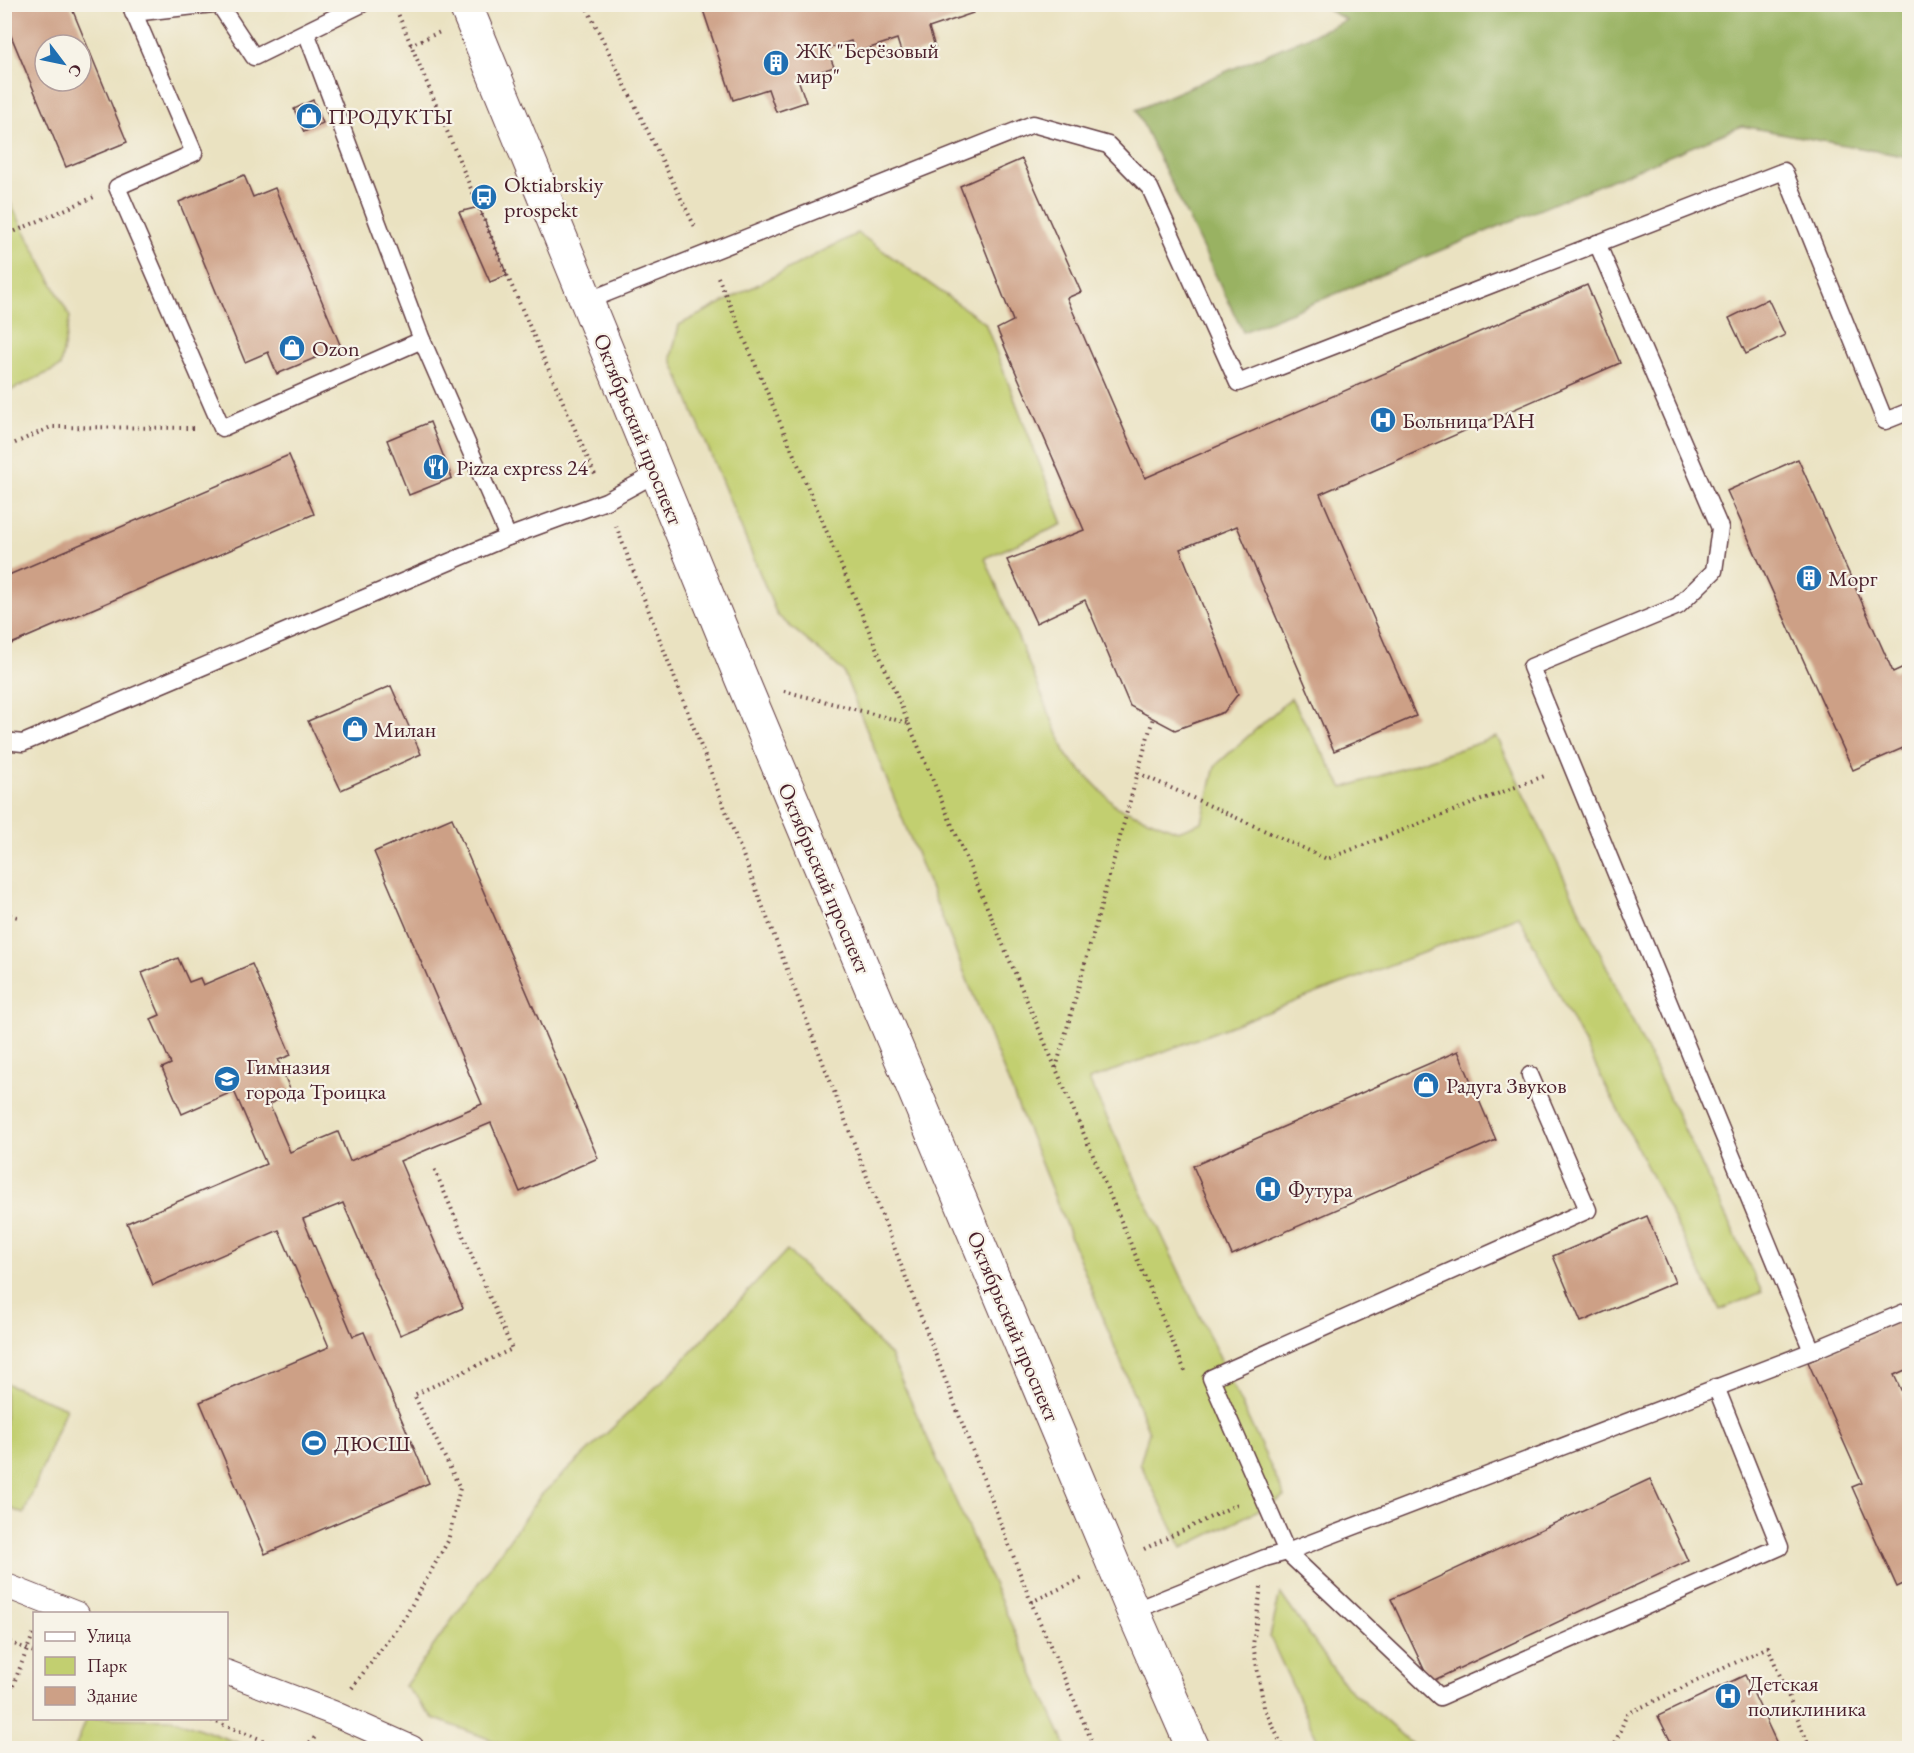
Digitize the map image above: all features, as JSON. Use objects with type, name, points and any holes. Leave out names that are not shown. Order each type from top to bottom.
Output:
[{"type":"main road","name":"Октябрьский проспект","points":[[465,4],[742,680],[1193,1749]]},
{"type":"street","points":[[4,1585],[72,1612]]},
{"type":"street","points":[[228,1673],[333,1713],[412,1749]]},
{"type":"lane","points":[[213,4],[131,9],[194,153],[117,187],[222,428],[422,340]]},
{"type":"lane","points":[[219,4],[254,57],[362,4]]},
{"type":"lane","points":[[306,32],[422,340],[508,537]]},
{"type":"lane","points":[[587,301],[1033,124],[1108,145],[1150,188],[1238,382],[1784,171],[1885,421],[1910,411]]},
{"type":"lane","points":[[1597,243],[1719,528],[1714,571],[1678,606],[1531,667],[1812,1351]]},
{"type":"lane","points":[[4,741],[23,743],[508,537],[606,501],[657,474]]},
{"type":"lane","points":[[1530,1075],[1588,1210],[1211,1378],[1287,1552],[1440,1697],[1780,1547],[1716,1388]]},
{"type":"lane","points":[[1133,1611],[1265,1558],[1287,1552],[1812,1351],[1910,1310]]},
{"type":"path","points":[[394,4],[507,275],[606,501],[1031,1602],[1095,1749]]},
{"type":"path","points":[[585,4],[708,253],[1185,1372]]},
{"type":"path","points":[[4,236],[117,187]]},
{"type":"path","points":[[4,448],[51,427],[222,428]]},
{"type":"path","points":[[742,680],[909,723]]},
{"type":"path","points":[[1056,1069],[1153,718]]},
{"type":"path","points":[[1138,773],[1327,859],[1572,765]]},
{"type":"path","points":[[4,913],[18,917]]},
{"type":"path","points":[[306,1749],[405,1617],[448,1541],[460,1488],[414,1395],[512,1348],[433,1166]]},
{"type":"path","points":[[1241,1503],[1265,1558],[1253,1645],[1264,1707],[1283,1749]]},
{"type":"path","points":[[4,1708],[33,1635]]},
{"type":"path","points":[[4,1640],[33,1652]]},
{"type":"path","points":[[1613,1749],[1627,1714],[1768,1647],[1810,1749]]},
{"type":"path","points":[[209,1720],[284,1749]]},
{"type":"green space","points":[[1319,5],[1909,5],[1909,157],[1742,126],[1243,332],[1136,110],[1347,20]]},
{"type":"green space","points":[[5,193],[70,317],[60,367],[5,393]]},
{"type":"green space","points":[[858,233],[985,323],[1063,524],[985,558],[1067,756],[1117,807],[1178,831],[1202,822],[1215,766],[1291,698],[1343,788],[1497,737],[1762,1292],[1720,1310],[1519,916],[1089,1080],[1285,1497],[1182,1548],[1140,1463],[1149,1432],[843,671],[777,615],[671,358],[679,325]]},
{"type":"green space","points":[[787,1250],[890,1355],[1067,1748],[513,1748],[433,1718],[405,1686],[540,1496],[675,1369]]},
{"type":"green space","points":[[5,1383],[66,1408],[24,1514],[5,1506]]},
{"type":"green space","points":[[1280,1593],[1344,1684],[1416,1748],[1321,1748],[1270,1637]]},
{"type":"green space","points":[[86,1720],[176,1720],[252,1748],[75,1748]]},
{"type":"building","points":[[4,4],[70,4],[82,33],[33,33],[33,88],[4,19]]},
{"type":"building","name":"ЖК \"Берёзовый мир\"","points":[[701,4],[970,4],[973,13],[929,28],[935,47],[903,58],[897,39],[855,53],[851,41],[827,49],[834,67],[798,79],[806,102],[776,112],[768,89],[733,100]]},
{"type":"building","points":[[93,60],[127,142],[66,167],[35,93],[93,93]]},
{"type":"building","name":"ПРОДУКТЫ","points":[[313,100],[323,123],[304,132],[294,109]]},
{"type":"building","name":"Больница РАН","points":[[1022,159],[1081,292],[1067,298],[1145,478],[1587,285],[1620,363],[1320,494],[1416,716],[1334,751],[1237,526],[1180,549],[1238,694],[1224,712],[1175,730],[1130,706],[1085,600],[1036,623],[1007,560],[1084,530],[997,329],[1013,321],[960,186]]},
{"type":"building","points":[[244,175],[253,197],[275,188],[341,347],[277,374],[268,352],[245,362],[179,202]]},
{"type":"building","points":[[479,207],[507,275],[490,282],[459,212]]},
{"type":"building","points":[[1768,299],[1785,335],[1746,354],[1729,318]]},
{"type":"building","points":[[430,422],[452,478],[409,495],[387,440]]},
{"type":"building","points":[[289,455],[314,514],[4,647],[4,577]]},
{"type":"building","name":"Морг","points":[[1798,459],[1893,672],[1910,664],[1910,745],[1853,770],[1727,491]]},
{"type":"building","points":[[391,686],[421,754],[341,790],[308,721]]},
{"type":"building","name":"Гимназия города Троицка","points":[[452,818],[598,1158],[520,1192],[491,1123],[400,1161],[463,1308],[400,1335],[343,1203],[303,1219],[353,1336],[364,1332],[429,1483],[265,1554],[200,1402],[329,1347],[279,1230],[153,1285],[127,1223],[266,1164],[234,1091],[182,1114],[162,1068],[171,1064],[151,1019],[160,1015],[142,973],[178,958],[189,982],[200,978],[203,985],[252,964],[291,1055],[278,1060],[292,1094],[269,1104],[290,1152],[338,1132],[350,1161],[482,1104],[374,852]]},
{"type":"building","points":[[1458,1051],[1496,1140],[1232,1255],[1193,1166]]},
{"type":"building","points":[[1647,1216],[1675,1282],[1581,1322],[1553,1256]]},
{"type":"building","points":[[1903,1319],[1910,1332],[1910,1368],[1894,1375],[1910,1409],[1910,1581],[1897,1587],[1852,1487],[1862,1483],[1808,1362]]},
{"type":"building","points":[[1650,1479],[1688,1561],[1430,1682],[1391,1599]]},
{"type":"building","name":"Детская поликлиника","points":[[1745,1675],[1779,1748],[1674,1748],[1658,1716]]},
{"type":"place","name":"ЖК \"Берёзовый мир\"","points":[[776,63]]},
{"type":"place","name":"ПРОДУКТЫ","points":[[309,116]]},
{"type":"place","name":"Oktiabrskiy prospekt","points":[[484,197]]},
{"type":"place","name":"Ozon","points":[[292,348]]},
{"type":"place","name":"Больница РАН","points":[[1383,420]]},
{"type":"place","name":"Pizza express 24","points":[[436,467]]},
{"type":"place","name":"Морг","points":[[1809,578]]},
{"type":"place","name":"Милан","points":[[355,729]]},
{"type":"place","name":"Гимназия города Троицка","points":[[227,1079]]},
{"type":"place","name":"Радуга Звуков","points":[[1426,1085]]},
{"type":"place","name":"Футура","points":[[1268,1189]]},
{"type":"place","name":"ДЮСШ","points":[[314,1443]]},
{"type":"place","name":"Детская поликлиника","points":[[1728,1696]]}]
